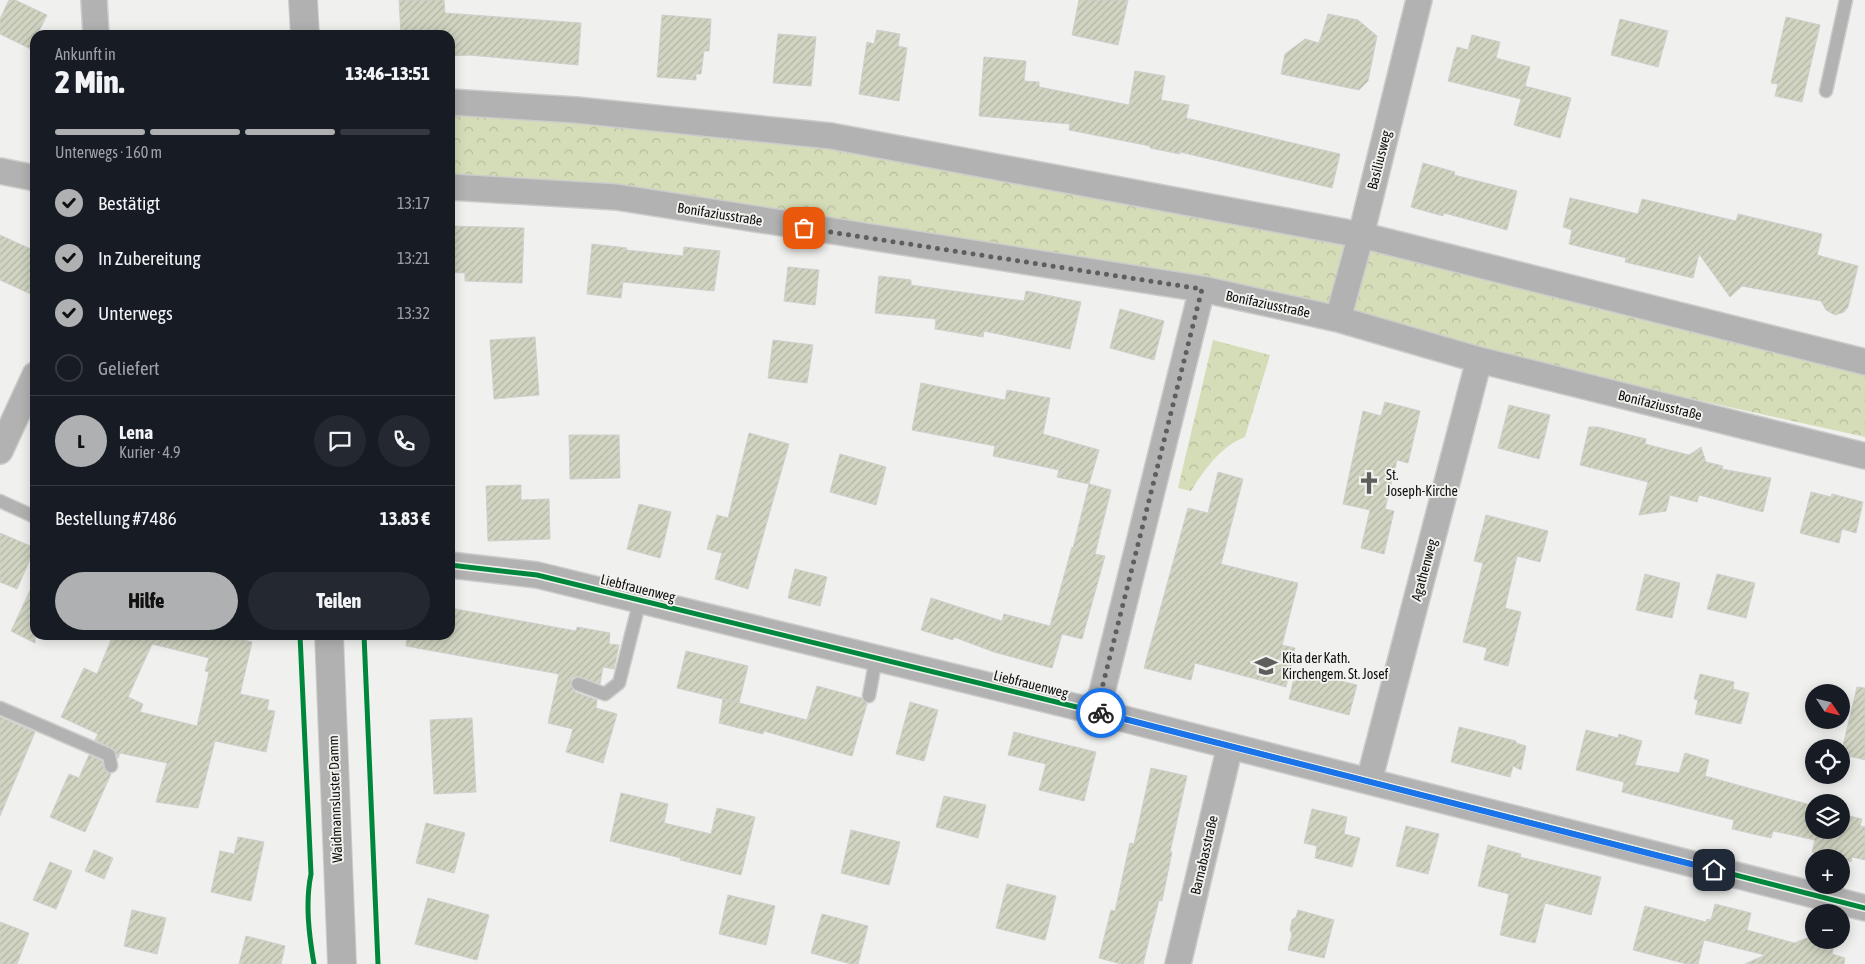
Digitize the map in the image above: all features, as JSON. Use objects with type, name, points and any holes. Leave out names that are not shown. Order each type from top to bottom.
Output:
[{"type":"main road","points":[[303,0],[305,30]]},
{"type":"main road","name":"Waidmannsluster Damm","points":[[329,640],[342,964]]},
{"type":"street","points":[[94,0],[96,30]]},
{"type":"street","name":"Basiliusweg","points":[[1338,319],[1361,235],[1419,0]]},
{"type":"street","points":[[455,102],[576,110],[831,136],[1361,235],[1865,362]]},
{"type":"street","points":[[0,171],[30,177]]},
{"type":"street","name":"Bonifaziusstraße","points":[[455,187],[616,197],[1202,289],[1338,319],[1478,360],[1865,456]]},
{"type":"street","points":[[1096,712],[1202,289]]},
{"type":"street","name":"Agathenweg","points":[[1369,781],[1478,360]]},
{"type":"street","points":[[0,451],[30,385]]},
{"type":"street","name":"Liebfrauenweg","points":[[455,566],[537,575],[640,600],[1096,712],[1865,908]]},
{"type":"street","name":"Barnabasstraße","points":[[1178,964],[1230,746]]},
{"type":"lane","points":[[1826,90],[1846,0]]},
{"type":"lane","points":[[0,502],[30,515]]},
{"type":"lane","points":[[578,684],[605,694],[619,684],[640,600]]},
{"type":"lane","points":[[869,696],[876,658]]},
{"type":"lane","points":[[0,708],[109,755],[111,766]]},
{"type":"green space","points":[[455,111],[833,144],[1376,246],[1865,374],[1865,437],[1477,351],[1196,279],[455,181]]},
{"type":"green space","points":[[1213,340],[1270,355],[1245,437],[1236,441],[1214,460],[1191,491],[1178,488]]},
{"type":"building","points":[[9,0],[15,0],[47,15],[40,30],[30,30],[30,49],[0,34],[0,19]]},
{"type":"building","points":[[399,0],[444,0],[445,13],[581,23],[578,65],[469,55],[455,56],[455,30],[401,30]]},
{"type":"building","points":[[1079,0],[1128,0],[1118,45],[1072,35]]},
{"type":"building","points":[[1328,14],[1358,20],[1377,36],[1368,81],[1359,90],[1281,74],[1285,54],[1305,39],[1319,43]]},
{"type":"building","points":[[662,15],[711,19],[709,51],[704,51],[701,74],[696,74],[696,80],[657,77]]},
{"type":"building","points":[[1786,17],[1820,25],[1802,102],[1775,96],[1778,84],[1771,83]]},
{"type":"building","points":[[1620,19],[1668,31],[1658,67],[1611,55]]},
{"type":"building","points":[[877,30],[900,34],[898,46],[907,48],[899,101],[859,94],[867,42],[874,44]]},
{"type":"building","points":[[778,34],[816,37],[811,86],[773,83]]},
{"type":"building","points":[[1472,35],[1500,42],[1496,58],[1530,67],[1525,86],[1571,98],[1560,138],[1514,125],[1521,99],[1448,81],[1457,47],[1468,50]]},
{"type":"building","points":[[984,57],[1026,61],[1024,81],[1039,82],[1039,87],[1129,105],[1135,71],[1165,76],[1161,100],[1189,105],[1186,118],[1340,154],[1332,188],[1180,152],[1180,154],[1069,130],[1070,124],[979,116]]},
{"type":"building","points":[[1423,163],[1455,172],[1454,175],[1517,191],[1507,230],[1444,213],[1443,216],[1411,207]]},
{"type":"building","points":[[1570,198],[1638,214],[1642,199],[1736,221],[1738,214],[1822,234],[1817,255],[1858,266],[1848,307],[1844,312],[1835,315],[1826,310],[1821,301],[1742,286],[1730,297],[1699,254],[1693,278],[1625,262],[1626,258],[1569,244],[1572,230],[1563,227]]},
{"type":"building","points":[[455,226],[524,228],[522,283],[465,281],[465,273],[455,272]]},
{"type":"building","points":[[0,235],[30,249],[30,294],[0,280]]},
{"type":"building","points":[[592,244],[627,248],[626,250],[683,256],[684,247],[720,251],[714,291],[623,282],[621,298],[587,294]]},
{"type":"building","points":[[788,267],[819,270],[815,305],[784,301]]},
{"type":"building","points":[[879,276],[911,280],[911,285],[1024,301],[1026,291],[1081,302],[1070,349],[984,331],[983,337],[935,329],[936,319],[875,313]]},
{"type":"building","points":[[1120,309],[1164,321],[1154,360],[1110,348]]},
{"type":"building","points":[[535,337],[539,395],[494,399],[490,340]]},
{"type":"building","points":[[773,340],[813,345],[807,383],[768,378]]},
{"type":"building","points":[[921,383],[1005,400],[1007,390],[1050,398],[1043,434],[1099,450],[1089,484],[1057,477],[1059,470],[993,456],[995,446],[912,430]]},
{"type":"building","name":"St. Joseph-Kirche","points":[[1385,402],[1420,411],[1408,463],[1397,460],[1385,509],[1394,511],[1384,554],[1361,548],[1370,510],[1343,504],[1363,411],[1381,416]]},
{"type":"building","points":[[1509,405],[1550,415],[1539,459],[1498,448]]},
{"type":"building","points":[[1589,427],[1598,427],[1646,439],[1645,444],[1689,455],[1701,447],[1706,462],[1723,466],[1722,469],[1771,478],[1763,512],[1699,495],[1697,502],[1670,495],[1666,511],[1639,515],[1648,482],[1580,465]]},
{"type":"building","points":[[749,433],[789,444],[748,589],[715,579],[722,553],[707,549],[717,515],[728,518]]},
{"type":"building","points":[[569,435],[619,435],[620,478],[570,479]]},
{"type":"building","points":[[840,454],[886,467],[876,505],[830,492]]},
{"type":"building","points":[[1218,472],[1243,479],[1221,564],[1298,583],[1282,645],[1295,648],[1286,687],[1195,663],[1191,680],[1144,668],[1188,508],[1208,513]]},
{"type":"building","points":[[1089,484],[1111,490],[1095,554],[1105,556],[1082,639],[1062,634],[1052,668],[994,652],[954,637],[953,640],[921,630],[931,598],[1002,621],[1004,614],[1050,626],[1073,548]]},
{"type":"building","points":[[521,485],[521,500],[549,499],[550,539],[488,541],[486,486]]},
{"type":"building","points":[[1811,492],[1831,497],[1832,494],[1863,502],[1856,533],[1842,529],[1839,543],[1800,533]]},
{"type":"building","points":[[639,504],[671,512],[660,558],[627,549]]},
{"type":"building","points":[[1486,515],[1548,531],[1540,562],[1517,556],[1505,608],[1521,612],[1508,666],[1484,660],[1487,648],[1463,642],[1483,563],[1474,561]]},
{"type":"building","points":[[0,533],[30,546],[30,559],[17,589],[0,582]]},
{"type":"building","points":[[795,569],[827,577],[820,606],[788,598]]},
{"type":"building","points":[[1645,574],[1680,583],[1672,618],[1636,610]]},
{"type":"building","points":[[1717,574],[1755,583],[1746,618],[1707,609]]},
{"type":"building","points":[[30,591],[30,640],[35,640],[35,643],[11,631]]},
{"type":"building","points":[[455,609],[576,631],[577,627],[610,633],[609,644],[619,645],[614,669],[603,667],[600,684],[577,676],[572,678],[570,685],[575,692],[597,700],[596,708],[617,714],[603,763],[566,752],[573,729],[548,723],[559,674],[406,646],[407,640],[455,640]]},
{"type":"building","points":[[111,640],[244,640],[252,642],[240,694],[269,700],[267,710],[275,711],[266,752],[215,741],[198,808],[156,802],[167,763],[120,753],[118,758],[115,750],[95,740],[98,734],[61,717],[84,668],[97,674]],"holes":[[[152,644],[209,658],[205,671],[209,672],[197,726],[140,712],[143,704],[128,697]]]},
{"type":"building","points":[[686,651],[748,666],[739,703],[677,688]]},
{"type":"building","points":[[1296,670],[1357,685],[1349,715],[1289,699]]},
{"type":"building","points":[[1700,674],[1734,682],[1733,689],[1749,693],[1741,724],[1695,714],[1698,700],[1694,699]]},
{"type":"building","points":[[817,686],[861,698],[867,704],[852,756],[764,731],[763,734],[719,723],[723,699],[807,720]]},
{"type":"building","points":[[1857,687],[1865,688],[1865,760],[1850,756],[1850,739],[1845,739],[1847,729],[1850,729],[1850,716]]},
{"type":"building","points":[[910,702],[938,710],[924,761],[896,754]]},
{"type":"building","points":[[0,717],[35,732],[0,816]]},
{"type":"building","points":[[472,718],[476,792],[434,794],[430,720]]},
{"type":"building","points":[[1459,727],[1516,741],[1516,743],[1526,746],[1521,770],[1513,766],[1510,777],[1451,762]]},
{"type":"building","points":[[1586,730],[1618,738],[1619,734],[1642,741],[1635,765],[1679,773],[1685,753],[1709,760],[1705,776],[1805,804],[1805,838],[1773,831],[1771,838],[1732,829],[1734,820],[1622,792],[1624,782],[1576,770]]},
{"type":"building","points":[[1014,732],[1096,752],[1084,801],[1039,790],[1046,764],[1008,755]]},
{"type":"building","points":[[89,755],[102,761],[105,771],[111,774],[85,832],[50,817],[69,774],[79,778]]},
{"type":"building","points":[[1151,768],[1187,776],[1170,852],[1172,852],[1162,901],[1159,900],[1143,964],[1121,964],[1099,958],[1111,910],[1115,911],[1130,843],[1134,844]]},
{"type":"building","points":[[621,793],[668,804],[664,823],[711,834],[717,808],[755,817],[741,875],[610,841]]},
{"type":"building","points":[[944,796],[986,805],[978,838],[936,827]]},
{"type":"building","points":[[1312,809],[1347,817],[1344,834],[1360,838],[1352,867],[1315,858],[1317,846],[1304,843]]},
{"type":"building","points":[[1850,816],[1862,819],[1860,826],[1865,827],[1865,860],[1852,857],[1850,862],[1850,849],[1813,849],[1815,840],[1810,839],[1850,839]]},
{"type":"building","points":[[426,823],[465,833],[454,873],[416,863]]},
{"type":"building","points":[[1406,826],[1439,834],[1428,874],[1396,866]]},
{"type":"building","points":[[851,830],[900,842],[889,885],[841,873]]},
{"type":"building","points":[[238,837],[264,842],[251,901],[211,892],[220,851],[234,854]]},
{"type":"building","points":[[1488,845],[1521,854],[1520,857],[1601,877],[1591,915],[1545,903],[1535,943],[1500,935],[1509,894],[1478,886]]},
{"type":"building","points":[[94,850],[113,858],[104,879],[85,871]]},
{"type":"building","points":[[50,862],[72,871],[56,909],[33,900]]},
{"type":"building","points":[[1007,884],[1056,896],[1045,940],[996,928]]},
{"type":"building","points":[[728,895],[775,906],[766,945],[719,934]]},
{"type":"building","points":[[428,898],[489,915],[477,960],[415,944]]},
{"type":"building","points":[[1715,904],[1751,913],[1747,930],[1794,943],[1805,939],[1805,949],[1833,949],[1832,954],[1845,958],[1844,964],[1745,964],[1765,955],[1704,940],[1698,964],[1687,964],[1633,950],[1645,906],[1706,922],[1707,919],[1711,920]]},
{"type":"building","points":[[132,910],[166,918],[157,954],[124,946]]},
{"type":"building","points":[[1298,910],[1334,920],[1324,958],[1288,950],[1292,934],[1290,930],[1292,920],[1296,917]]},
{"type":"building","points":[[822,914],[868,926],[858,964],[851,964],[811,953]]},
{"type":"building","points":[[0,922],[29,933],[17,964],[0,964]]},
{"type":"building","points":[[246,936],[285,946],[281,964],[239,964]]},
{"type":"cycle path","points":[[455,566],[537,575],[1097,712],[1865,908]]},
{"type":"cycle path","points":[[300,640],[311,874],[308,896],[308,919],[314,964]]},
{"type":"cycle path","points":[[364,640],[378,964]]},
{"type":"way so far","points":[[804,228],[1202,289],[1096,712],[1101,713]]},
{"type":"place","name":"St. Joseph-Kirche","points":[[1369,483]]},
{"type":"place","name":"Kita der Kath. Kirchengem. St. Josef","points":[[1266,666]]},
{"type":"route","points":[[1101,713],[1714,870]]}]
